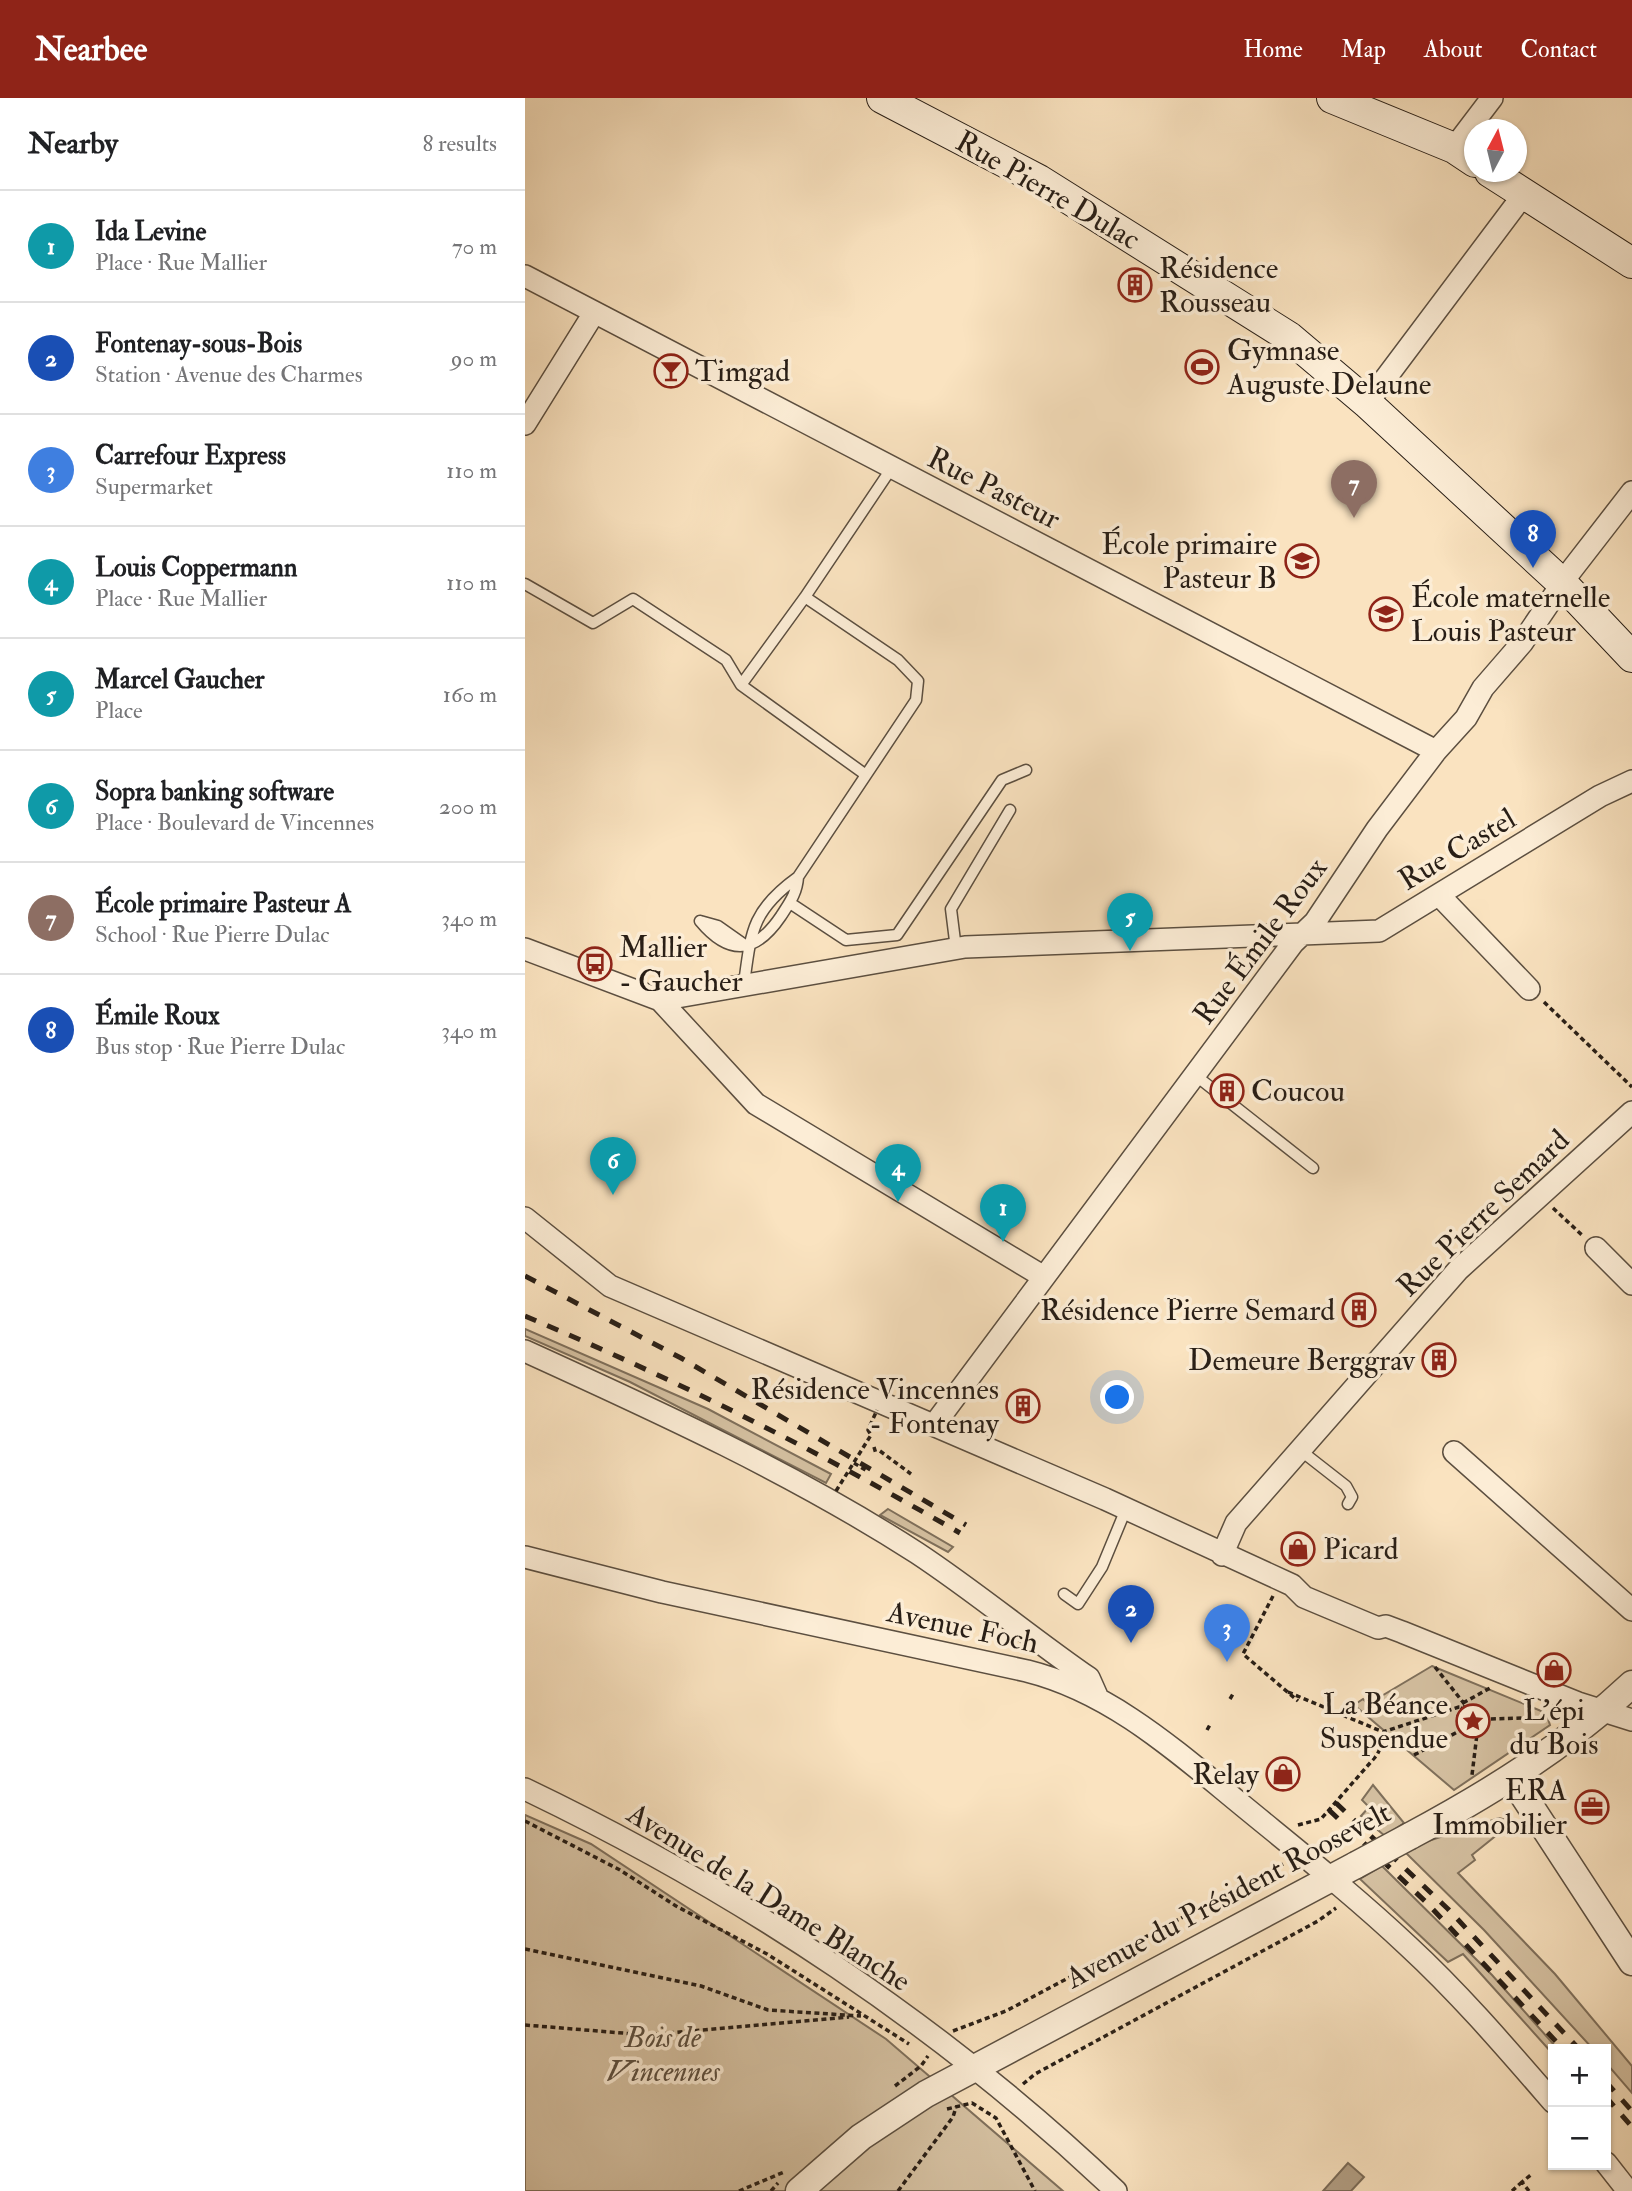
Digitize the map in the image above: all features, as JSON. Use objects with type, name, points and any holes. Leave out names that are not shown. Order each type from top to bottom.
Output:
[{"type":"main road","name":"Rue Pierre Dulac","points":[[883,98],[1038,180],[1289,337],[1367,402],[1563,584],[1632,657]]},
{"type":"main road","points":[[1349,101],[1464,155]]},
{"type":"main road","points":[[1505,182],[1632,263]]},
{"type":"street","points":[[1482,119],[1492,98]]},
{"type":"street","points":[[1367,402],[1524,194]]},
{"type":"street","name":"Rue Pasteur","points":[[525,276],[1436,751]]},
{"type":"street","points":[[525,424],[594,313]]},
{"type":"street","name":"Rue Émile Roux","points":[[934,1425],[1195,1075],[1302,935],[1315,922],[1377,829],[1436,751],[1466,718],[1483,688],[1522,643],[1632,492]]},
{"type":"street","name":"Rue Castel","points":[[660,1000],[956,949],[1379,931],[1600,796],[1632,781]]},
{"type":"street","points":[[1439,895],[1529,989]]},
{"type":"street","points":[[525,950],[660,1000],[756,1104],[1044,1277]]},
{"type":"street","name":"Rue Pierre Semard","points":[[1222,1555],[1237,1523],[1458,1270],[1632,1112]]},
{"type":"street","points":[[525,1218],[610,1286],[1126,1509],[1290,1585],[1304,1597],[1324,1606],[1378,1628],[1386,1626],[1578,1703],[1632,1720]]},
{"type":"street","points":[[1596,1248],[1632,1284]]},
{"type":"street","points":[[525,1351],[711,1436],[822,1496],[918,1554],[1089,1678],[1098,1697]]},
{"type":"street","points":[[1454,1451],[1632,1610]]},
{"type":"street","name":"Avenue Foch","points":[[525,1557],[674,1595],[1056,1678],[1098,1697],[1154,1734],[1340,1885],[1463,2000],[1548,2096]]},
{"type":"street","points":[[1027,1671],[1038,1658],[1040,1644]]},
{"type":"street","name":"Avenue du Président Roosevelt","points":[[799,2191],[888,2117],[974,2068],[1340,1885],[1356,1865],[1513,1778],[1604,1710],[1632,1684]]},
{"type":"street","points":[[1513,1778],[1632,1962]]},
{"type":"street","name":"Avenue de la Dame Blanche","points":[[525,1789],[583,1817],[760,1918],[879,1996],[1010,2095],[1116,2191]]},
{"type":"street","points":[[1611,2169],[1628,2191]]},
{"type":"lane","points":[[741,685],[805,597],[891,469]]},
{"type":"lane","points":[[525,584],[593,623],[633,599],[726,660],[741,685],[866,775]]},
{"type":"lane","points":[[744,984],[747,947],[753,928],[776,893],[798,877],[916,700],[918,681],[898,660],[805,597]]},
{"type":"lane","points":[[790,903],[846,940],[897,935],[1002,780],[1027,770]]},
{"type":"lane","points":[[956,949],[951,909],[1010,810]]},
{"type":"lane","points":[[747,947],[767,936],[797,891],[798,877]]},
{"type":"lane","points":[[1195,1075],[1313,1168]]},
{"type":"lane","points":[[1300,1450],[1346,1486],[1352,1497],[1348,1504]]},
{"type":"lane","points":[[1064,1594],[1077,1604],[1102,1567],[1126,1509]]},
{"type":"path","points":[[1529,989],[1632,1087]]},
{"type":"path","points":[[1541,1197],[1596,1248]]},
{"type":"path","points":[[836,1492],[871,1435],[868,1430],[877,1410]]},
{"type":"path","points":[[874,1447],[911,1474]]},
{"type":"path","points":[[854,1463],[867,1471]]},
{"type":"path","points":[[1290,1585],[1243,1654],[1299,1701]]},
{"type":"path","points":[[1431,1661],[1464,1706],[1478,1707],[1485,1712],[1485,1729],[1477,1734]]},
{"type":"path","points":[[1288,1692],[1318,1707],[1383,1732],[1464,1706],[1490,1688]]},
{"type":"path","points":[[1230,1699],[1233,1694]]},
{"type":"path","points":[[1487,1719],[1560,1717],[1578,1703]]},
{"type":"path","points":[[1463,1729],[1458,1716],[1464,1706]]},
{"type":"path","points":[[1207,1730],[1212,1723]]},
{"type":"path","points":[[1414,1755],[1463,1729],[1477,1734]]},
{"type":"path","points":[[1295,1826],[1321,1819],[1377,1755],[1385,1738],[1383,1732]]},
{"type":"path","points":[[1477,1734],[1472,1783],[1481,1798]]},
{"type":"path","points":[[525,1821],[620,1870],[676,1906],[767,1954],[861,2016],[929,2056],[921,2066]]},
{"type":"path","points":[[941,2043],[959,2027],[988,2020],[1053,1987],[1284,1864],[1284,1860]]},
{"type":"path","points":[[1010,2095],[1035,2074],[1330,1915],[1340,1885]]},
{"type":"path","points":[[525,1949],[701,1986],[768,2010],[861,2016]]},
{"type":"path","points":[[525,2025],[646,2035],[861,2016]]},
{"type":"path","points":[[898,2191],[953,2117],[956,2107],[972,2103],[996,2118],[1035,2191]]},
{"type":"path","points":[[1512,2191],[1532,2174]]},
{"type":"path","points":[[1522,2182],[1529,2191]]},
{"type":"green space","points":[[525,1329],[708,1409],[831,1474],[826,1483],[630,1382],[525,1336]]},
{"type":"green space","points":[[888,1509],[953,1547],[948,1552],[880,1515]]},
{"type":"green space","points":[[1432,1666],[1546,1713],[1550,1725],[1454,1790],[1354,1705],[1363,1699],[1368,1704]]},
{"type":"green space","points":[[1373,1785],[1404,1823],[1385,1836],[1361,1816],[1369,1807],[1362,1800]]},
{"type":"green space","name":"Bois de Vincennes","points":[[525,1815],[591,1844],[886,2039],[1063,2191],[525,2191]]},
{"type":"green space","points":[[1499,1818],[1513,1822],[1472,1855],[1475,1860],[1458,1873],[1555,1974],[1632,2066],[1632,2093],[1611,2069],[1611,2044],[1588,2044],[1484,1930],[1406,1853],[1425,1842]]},
{"type":"green space","points":[[1382,1866],[1492,1975],[1553,2044],[1548,2044],[1548,2049],[1463,1954],[1448,1962],[1360,1879]]},
{"type":"shaded area","points":[[1348,2163],[1364,2177],[1351,2191],[1323,2191]]},
{"type":"railway","points":[[525,1276],[681,1358],[966,1525]]},
{"type":"railway","points":[[525,1316],[746,1418],[853,1473],[960,1533]]},
{"type":"railway","points":[[1336,1803],[1448,1909],[1574,2044]]},
{"type":"railway","points":[[1329,1810],[1428,1904],[1558,2044]]},
{"type":"railway","points":[[1611,2088],[1632,2111]]},
{"type":"railway","points":[[1611,2103],[1632,2127]]},
{"type":"place","name":"Résidence Rousseau","points":[[1135,285]]},
{"type":"place","name":"Gymnase Auguste Delaune","points":[[1202,367]]},
{"type":"place","name":"Timgad","points":[[671,371]]},
{"type":"place","name":"École primaire Pasteur A","points":[[1354,518]]},
{"type":"place","name":"École primaire Pasteur B","points":[[1302,561]]},
{"type":"place","name":"Émile Roux","points":[[1533,568]]},
{"type":"place","name":"École maternelle Louis Pasteur","points":[[1386,614]]},
{"type":"place","name":"Marcel Gaucher","points":[[1130,951]]},
{"type":"place","name":"Mallier - Gaucher","points":[[595,964]]},
{"type":"place","name":"Coucou","points":[[1227,1091]]},
{"type":"place","name":"Sopra banking software","points":[[613,1195]]},
{"type":"place","name":"Louis Coppermann","points":[[898,1202]]},
{"type":"place","name":"Ida Levine","points":[[1003,1242]]},
{"type":"place","name":"Résidence Pierre Semard","points":[[1359,1310]]},
{"type":"place","name":"Demeure Berggrav","points":[[1439,1360]]},
{"type":"place","name":"Résidence Vincennes - Fontenay","points":[[1023,1406]]},
{"type":"place","name":"Picard","points":[[1298,1549]]},
{"type":"place","name":"Fontenay-sous-Bois","points":[[1131,1643]]},
{"type":"place","name":"Carrefour Express","points":[[1227,1662]]},
{"type":"place","name":"L'épi du Bois","points":[[1554,1670]]},
{"type":"place","name":"La Béance Suspendue","points":[[1473,1721]]},
{"type":"place","name":"Relay","points":[[1283,1774]]},
{"type":"place","name":"ERA Immobilier","points":[[1592,1807]]}]
